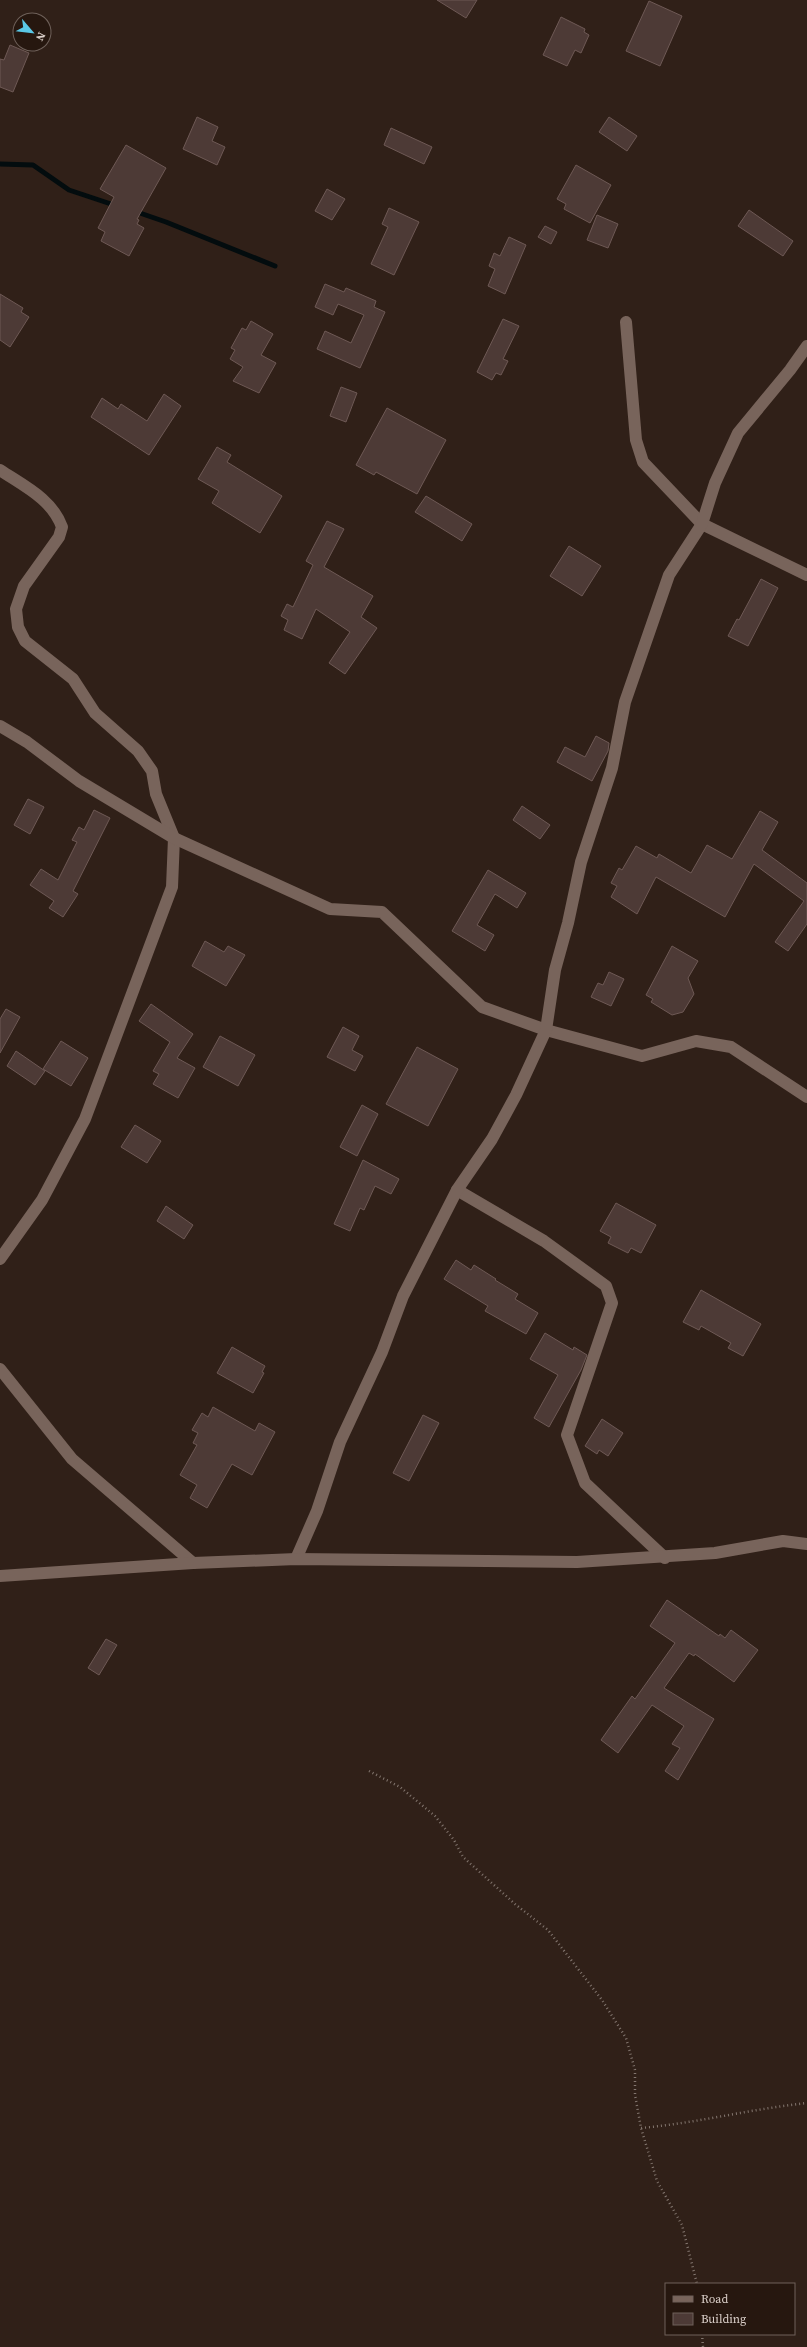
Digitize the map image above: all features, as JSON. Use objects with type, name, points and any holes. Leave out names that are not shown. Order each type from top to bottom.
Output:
[{"type":"street","points":[[626,322],[638,452],[643,462],[702,524],[807,575]]},
{"type":"street","points":[[296,1559],[317,1511],[340,1442],[382,1352],[403,1296],[457,1190],[499,1126],[516,1095],[546,1030],[555,970],[568,923],[581,862],[612,768],[625,702],[669,575],[702,524],[715,483],[738,433],[790,370],[807,346]]},
{"type":"street","points":[[0,470],[41,497],[58,516],[62,527],[59,537],[24,586],[16,609],[18,627],[25,640],[73,679],[95,714],[138,751],[152,771],[156,794],[174,838],[172,887],[85,1119],[42,1200],[0,1259]]},
{"type":"street","points":[[0,726],[27,742],[79,781],[174,838],[330,909],[382,912],[482,1007],[546,1030],[642,1056],[696,1040],[731,1047],[807,1097]]},
{"type":"street","points":[[457,1190],[544,1241],[606,1286],[612,1303],[567,1435],[585,1483],[665,1558]]},
{"type":"street","points":[[0,1369],[72,1459],[193,1563]]},
{"type":"street","points":[[0,1576],[193,1563],[296,1559],[577,1562],[665,1558],[715,1553],[783,1541],[807,1544]]},
{"type":"path","points":[[369,1771],[400,1787],[423,1804],[435,1816],[454,1840],[463,1857],[515,1904],[548,1930],[602,2000],[626,2038],[635,2070],[635,2095],[641,2128],[657,2181],[682,2225],[697,2283]]},
{"type":"path","points":[[641,2128],[687,2124],[771,2107],[807,2103]]},
{"type":"path","points":[[702,2335],[703,2347]]},
{"type":"building","points":[[437,0],[477,0],[466,18]]},
{"type":"building","points":[[649,1],[682,16],[660,66],[626,51]]},
{"type":"building","points":[[561,17],[585,29],[584,32],[589,35],[581,53],[575,50],[567,66],[543,55]]},
{"type":"building","points":[[10,45],[12,46],[12,52],[29,53],[13,92],[0,87],[0,59],[4,60]]},
{"type":"building","points":[[197,117],[218,127],[212,141],[225,147],[217,165],[183,149]]},
{"type":"building","points":[[609,117],[637,136],[627,151],[599,132]]},
{"type":"building","points":[[391,128],[432,147],[424,164],[384,145]]},
{"type":"building","points":[[126,145],[166,168],[137,219],[139,220],[137,224],[144,228],[129,256],[101,241],[105,232],[98,228],[114,197],[100,189]]},
{"type":"building","points":[[576,165],[611,185],[590,223],[564,209],[566,204],[557,199]]},
{"type":"building","points":[[327,189],[345,199],[332,220],[315,211]]},
{"type":"building","points":[[389,208],[419,222],[394,275],[371,264],[388,227],[382,224]]},
{"type":"building","points":[[749,210],[793,241],[783,256],[738,226]]},
{"type":"building","points":[[597,215],[618,224],[608,248],[587,240]]},
{"type":"building","points":[[545,226],[557,232],[551,244],[538,237]]},
{"type":"building","points":[[509,237],[526,245],[505,294],[488,286],[495,269],[489,266],[494,253],[500,256]]},
{"type":"building","points":[[325,284],[344,292],[346,288],[376,301],[374,307],[385,312],[360,368],[317,349],[325,331],[351,343],[364,315],[338,304],[333,315],[315,307]]},
{"type":"building","points":[[0,294],[23,308],[21,312],[29,317],[10,347],[0,340]]},
{"type":"building","points":[[503,319],[519,326],[503,359],[508,361],[501,375],[496,373],[492,380],[477,372]]},
{"type":"building","points":[[251,321],[273,334],[261,355],[276,363],[259,393],[233,381],[243,367],[230,359],[235,350],[231,348],[242,328],[246,330]]},
{"type":"building","points":[[341,387],[357,393],[346,422],[330,416]]},
{"type":"building","points":[[164,394],[181,406],[149,455],[91,417],[102,398],[118,409],[121,404],[147,421]]},
{"type":"building","points":[[387,408],[446,440],[417,494],[376,472],[374,475],[356,465]]},
{"type":"building","points":[[217,447],[231,455],[227,462],[282,496],[260,533],[212,503],[219,491],[198,479]]},
{"type":"building","points":[[426,496],[472,524],[462,541],[415,512]]},
{"type":"building","points":[[327,521],[344,529],[324,567],[373,596],[361,617],[377,628],[345,674],[329,663],[350,632],[316,609],[302,639],[284,630],[288,620],[281,616],[287,604],[293,607],[313,565],[306,561]]},
{"type":"building","points":[[569,546],[601,566],[582,596],[550,576]]},
{"type":"building","points":[[761,579],[778,588],[748,646],[728,636],[737,619],[739,620]]},
{"type":"building","points":[[596,736],[609,743],[608,751],[592,781],[557,762],[565,747],[585,757]]},
{"type":"building","points":[[28,799],[44,807],[30,834],[14,825]]},
{"type":"building","points":[[522,806],[550,825],[540,839],[513,820]]},
{"type":"building","points":[[94,810],[110,818],[73,891],[78,894],[63,917],[49,908],[54,901],[30,885],[41,869],[58,880],[77,842],[72,840],[79,827],[84,830]]},
{"type":"building","points":[[760,811],[778,822],[762,850],[807,883],[807,924],[788,951],[775,942],[804,901],[754,864],[725,917],[656,877],[637,914],[611,897],[617,886],[611,883],[619,868],[622,870],[636,846],[657,858],[659,854],[691,873],[707,845],[732,859]]},
{"type":"building","points":[[488,870],[526,893],[517,908],[495,894],[477,925],[494,935],[485,951],[452,931]]},
{"type":"building","points":[[205,941],[224,952],[228,946],[245,955],[226,986],[192,966]]},
{"type":"building","points":[[672,946],[698,961],[688,978],[694,994],[683,1012],[672,1015],[651,1002],[653,999],[646,995]]},
{"type":"building","points":[[609,972],[624,979],[611,1006],[591,997],[598,983],[603,985]]},
{"type":"building","points":[[151,1004],[193,1034],[177,1058],[195,1068],[178,1098],[153,1084],[159,1074],[153,1071],[170,1042],[139,1021]]},
{"type":"building","points":[[6,1009],[20,1017],[0,1053],[0,1019]]},
{"type":"building","points":[[343,1027],[359,1036],[352,1050],[363,1056],[355,1071],[327,1057]]},
{"type":"building","points":[[220,1036],[255,1055],[238,1086],[203,1067]]},
{"type":"building","points":[[61,1041],[88,1058],[71,1086],[43,1069]]},
{"type":"building","points":[[417,1047],[458,1069],[428,1126],[386,1104]]},
{"type":"building","points":[[16,1051],[45,1071],[35,1085],[7,1066]]},
{"type":"building","points":[[362,1105],[378,1114],[357,1156],[340,1147]]},
{"type":"building","points":[[135,1125],[161,1141],[147,1163],[121,1147]]},
{"type":"building","points":[[363,1160],[399,1179],[391,1194],[375,1186],[364,1210],[360,1208],[350,1231],[334,1224]]},
{"type":"building","points":[[616,1203],[656,1225],[641,1253],[631,1248],[628,1253],[608,1243],[611,1237],[600,1231]]},
{"type":"building","points":[[166,1206],[193,1225],[184,1239],[157,1221]]},
{"type":"building","points":[[456,1260],[471,1270],[474,1265],[496,1279],[495,1280],[518,1294],[515,1299],[538,1313],[526,1334],[485,1311],[488,1306],[444,1279]]},
{"type":"building","points":[[701,1290],[761,1324],[743,1356],[728,1348],[731,1343],[701,1326],[699,1330],[683,1322]]},
{"type":"building","points":[[545,1333],[573,1350],[574,1347],[587,1355],[581,1370],[549,1427],[534,1418],[558,1375],[530,1359]]},
{"type":"building","points":[[232,1347],[265,1366],[262,1372],[264,1373],[253,1393],[217,1373]]},
{"type":"building","points":[[213,1407],[255,1431],[259,1423],[275,1432],[252,1475],[232,1464],[207,1508],[190,1498],[197,1485],[180,1475],[197,1445],[193,1443],[198,1433],[192,1430],[202,1413],[208,1417]]},
{"type":"building","points":[[423,1415],[439,1423],[409,1481],[393,1473]]},
{"type":"building","points":[[602,1419],[623,1433],[608,1456],[599,1450],[597,1454],[585,1446]]},
{"type":"building","points":[[667,1600],[719,1636],[720,1634],[725,1638],[731,1630],[758,1650],[734,1682],[695,1654],[694,1656],[689,1653],[664,1688],[714,1719],[678,1780],[665,1771],[680,1748],[672,1744],[684,1726],[652,1705],[618,1753],[601,1740],[632,1696],[635,1699],[675,1643],[650,1626]]},
{"type":"building","points":[[106,1639],[117,1645],[99,1675],[88,1668]]},
{"type":"waterway","points":[[0,164],[33,165],[69,190],[117,206]]},
{"type":"waterway","points":[[134,211],[166,222],[275,266]]}]
